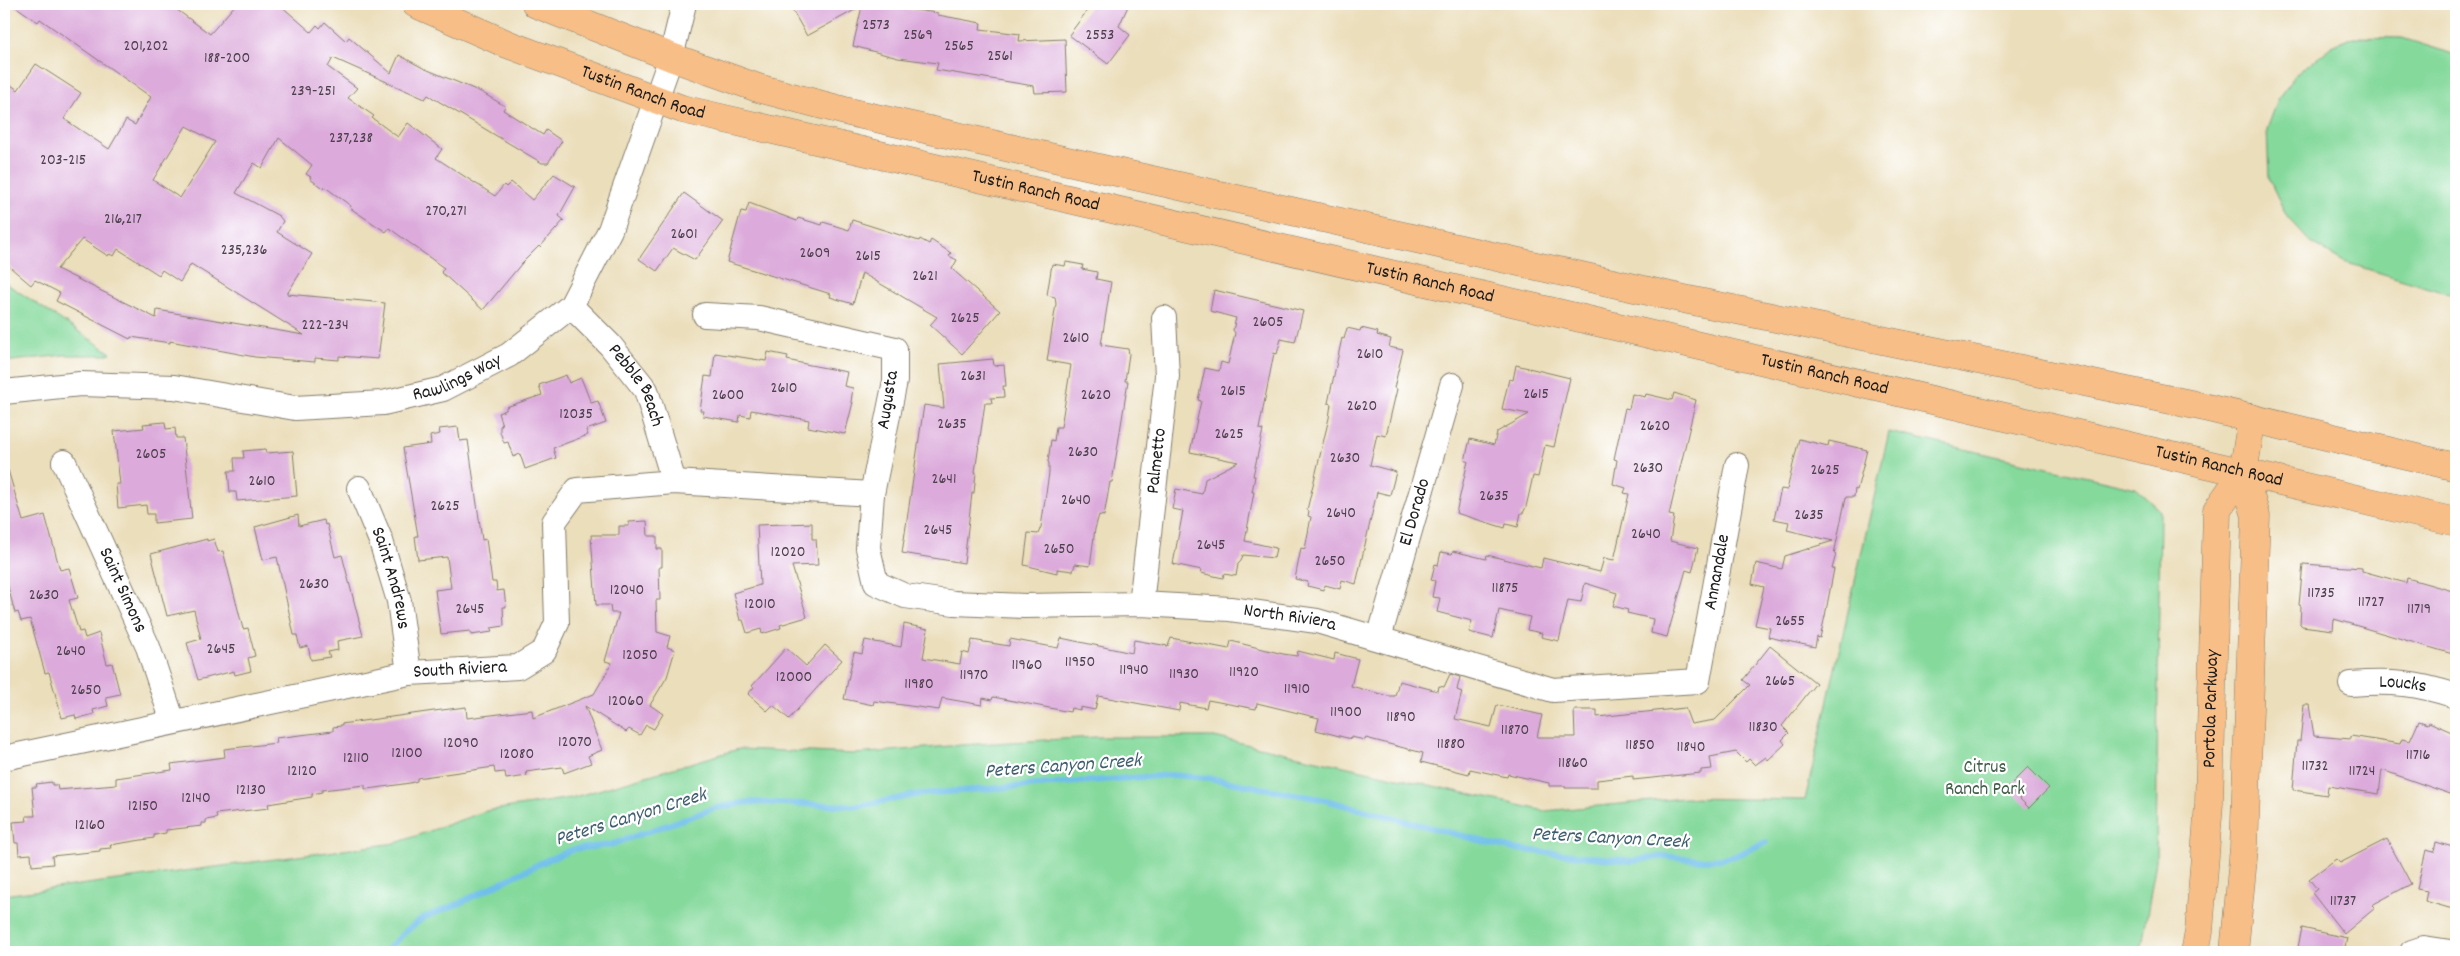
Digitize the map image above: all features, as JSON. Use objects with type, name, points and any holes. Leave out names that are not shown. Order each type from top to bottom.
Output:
[{"type":"main road","name":"Tustin Ranch Road","points":[[416,4],[507,44],[682,109],[2456,522]]},
{"type":"main road","name":"Tustin Ranch Road","points":[[536,4],[670,57],[758,88],[849,112],[1684,300],[2252,418],[2456,467]]},
{"type":"main road","name":"Portola Parkway","points":[[2195,952],[2199,932],[2209,803],[2217,510],[2243,473],[2252,418]]},
{"type":"main road","name":"Portola Parkway","points":[[2234,952],[2244,848],[2256,516],[2243,473]]},
{"type":"street","name":"Rawlings Way","points":[[4,392],[90,384],[174,387],[295,408],[383,403],[443,389],[509,355],[571,306],[610,230],[656,100],[684,4]]},
{"type":"street","name":"Pebble Beach","points":[[571,306],[610,345],[646,390],[674,482]]},
{"type":"street","name":"Augusta","points":[[704,315],[759,318],[895,349],[894,381],[872,494],[868,548],[876,583]]},
{"type":"street","name":"Palmetto","points":[[1141,604],[1166,376],[1164,318]]},
{"type":"street","name":"El Dorado","points":[[1379,638],[1452,385]]},
{"type":"street","name":"Saint Simons","points":[[64,462],[148,647],[173,722]]},
{"type":"street","name":"Annandale","points":[[1698,681],[1737,465]]},
{"type":"street","name":"South Riviera","points":[[4,758],[409,673],[518,667],[544,651],[557,623],[554,522],[577,490],[674,482],[872,494]]},
{"type":"street","name":"Saint Andrews","points":[[359,488],[381,541],[399,601],[409,673]]},
{"type":"street","name":"North Riviera","points":[[876,583],[905,596],[954,603],[1025,606],[1141,604],[1230,609],[1317,621],[1553,690],[1698,681]]},
{"type":"street","name":"Loucks","points":[[2351,684],[2388,681],[2429,687],[2456,696]]},
{"type":"street","points":[[2412,952],[2424,948],[2450,952]]},
{"type":"green space","points":[[2353,37],[2402,38],[2456,55],[2456,296],[2344,262],[2311,243],[2287,217],[2269,179],[2267,129],[2279,97],[2295,75],[2332,46]]},
{"type":"green space","points":[[4,282],[111,353],[104,355],[64,355],[4,362]]},
{"type":"green space","name":"Citrus Ranch Park","points":[[1889,432],[2136,488],[2160,510],[2156,860],[2141,952],[4,952],[4,895],[396,843],[486,811],[571,798],[739,749],[856,754],[1096,737],[1214,737],[1545,811],[1684,798],[1805,800]]},
{"type":"building","points":[[12,4],[169,4],[210,34],[236,4],[279,4],[311,32],[317,25],[320,28],[325,22],[346,41],[349,37],[391,73],[399,55],[423,68],[481,92],[505,106],[503,110],[543,135],[546,130],[562,141],[548,163],[542,163],[428,95],[425,99],[333,58],[328,67],[357,88],[348,98],[374,116],[372,118],[398,137],[408,123],[442,149],[436,158],[495,196],[504,185],[506,187],[511,182],[532,200],[554,174],[575,187],[559,216],[564,220],[540,247],[522,263],[483,310],[441,272],[444,268],[389,228],[386,232],[350,208],[351,206],[325,187],[324,189],[310,179],[311,177],[306,174],[312,165],[279,138],[262,168],[254,163],[236,193],[279,216],[283,221],[277,232],[312,254],[287,294],[385,303],[378,359],[339,356],[339,360],[315,358],[315,362],[255,357],[170,341],[170,343],[131,337],[130,339],[56,301],[60,293],[35,280],[31,285],[4,262],[4,80],[18,90],[36,64],[81,93],[64,119],[109,149],[126,120],[135,125],[151,97],[40,19],[38,22]],"holes":[[[186,126],[215,142],[180,198],[153,180]],[[82,239],[108,256],[109,254],[114,256],[118,249],[159,275],[162,270],[180,282],[191,264],[304,335],[157,310],[156,318],[57,269]]]},
{"type":"building","points":[[789,4],[899,4],[899,8],[938,13],[938,15],[981,23],[980,29],[1020,34],[1019,41],[1065,39],[1067,92],[1035,93],[1034,86],[936,70],[938,63],[898,58],[853,46],[862,6],[807,36]]},
{"type":"building","points":[[1092,4],[1129,4],[1119,26],[1130,35],[1108,64],[1069,35]]},
{"type":"building","points":[[684,193],[723,221],[695,260],[673,248],[657,271],[639,259]]},
{"type":"building","points":[[749,203],[797,221],[798,218],[822,225],[823,222],[849,230],[852,220],[919,241],[920,239],[929,244],[931,240],[951,253],[949,256],[957,260],[952,269],[1000,311],[962,354],[930,325],[937,317],[862,273],[853,304],[830,297],[831,294],[727,262],[741,211],[746,212]]},
{"type":"building","points":[[1066,262],[1083,265],[1082,269],[1097,272],[1096,279],[1111,282],[1101,345],[1128,349],[1129,354],[1125,381],[1128,381],[1112,482],[1110,482],[1104,516],[1099,515],[1095,529],[1090,566],[1075,564],[1073,571],[1057,569],[1057,573],[1024,565],[1028,533],[1038,534],[1041,527],[1049,473],[1048,462],[1051,440],[1054,441],[1056,427],[1061,427],[1071,365],[1047,361],[1056,304],[1055,297],[1047,295],[1052,264],[1065,266]]},
{"type":"building","points":[[1214,290],[1303,311],[1295,342],[1281,339],[1277,354],[1274,353],[1259,429],[1263,430],[1253,476],[1255,476],[1252,492],[1254,492],[1245,541],[1276,548],[1274,558],[1243,555],[1238,564],[1236,576],[1224,574],[1223,578],[1201,573],[1202,570],[1173,564],[1183,511],[1172,509],[1176,489],[1202,494],[1205,479],[1238,462],[1190,452],[1201,401],[1198,400],[1205,368],[1219,371],[1221,362],[1228,364],[1235,333],[1233,330],[1236,318],[1210,311]]},
{"type":"building","points":[[1347,328],[1360,331],[1361,328],[1378,332],[1377,335],[1391,339],[1389,347],[1403,350],[1394,388],[1397,389],[1386,436],[1377,434],[1370,465],[1396,472],[1390,495],[1377,492],[1356,584],[1342,580],[1340,589],[1325,585],[1324,590],[1307,586],[1308,582],[1295,579],[1301,548],[1305,549],[1311,517],[1308,516],[1309,511],[1307,510],[1329,418],[1331,404],[1328,403],[1342,338],[1344,339]]},
{"type":"building","points":[[768,352],[788,356],[787,360],[847,372],[844,386],[853,388],[851,402],[853,402],[845,434],[808,427],[809,420],[751,410],[750,417],[740,415],[739,422],[703,416],[704,411],[700,411],[705,376],[712,377],[715,353],[766,361]]},
{"type":"building","points":[[993,359],[994,366],[1004,365],[1006,386],[1003,386],[1004,397],[991,398],[992,403],[985,403],[964,563],[902,553],[924,405],[944,408],[940,364]]},
{"type":"building","points":[[1516,365],[1570,378],[1554,447],[1545,445],[1538,477],[1533,476],[1526,507],[1523,513],[1521,513],[1518,527],[1506,524],[1505,528],[1456,513],[1468,461],[1465,461],[1470,439],[1494,445],[1497,432],[1529,414],[1502,409],[1509,379],[1513,380]]},
{"type":"building","points":[[566,375],[569,383],[581,378],[591,403],[598,401],[606,423],[586,430],[588,435],[553,448],[556,458],[525,469],[520,454],[513,457],[508,442],[504,443],[500,432],[500,426],[502,425],[498,413],[506,410],[506,407],[542,395],[539,385]]},
{"type":"building","points":[[1674,393],[1696,400],[1669,515],[1674,516],[1670,541],[1698,548],[1692,572],[1686,570],[1667,637],[1651,633],[1653,619],[1627,613],[1628,610],[1613,606],[1617,593],[1585,583],[1581,602],[1568,600],[1559,641],[1541,637],[1542,633],[1527,630],[1530,617],[1499,610],[1493,638],[1469,632],[1472,621],[1437,612],[1440,598],[1432,597],[1435,581],[1431,580],[1435,564],[1438,565],[1441,552],[1452,554],[1453,551],[1486,559],[1487,555],[1541,568],[1543,558],[1600,572],[1604,558],[1614,560],[1629,494],[1624,493],[1626,488],[1613,484],[1617,460],[1614,459],[1625,408],[1629,409],[1632,394],[1645,397],[1646,394],[1672,400]]},
{"type":"building","points":[[165,422],[166,429],[175,428],[176,438],[183,438],[192,519],[154,523],[154,514],[147,514],[146,505],[118,508],[116,484],[120,484],[114,431],[144,428],[143,424]]},
{"type":"building","points":[[458,427],[460,441],[468,440],[482,540],[486,539],[492,582],[496,582],[497,591],[504,590],[506,607],[503,607],[504,626],[491,628],[492,632],[471,635],[470,631],[441,634],[435,590],[451,588],[447,557],[418,560],[415,536],[418,536],[403,448],[431,444],[430,436],[440,434],[439,429]]},
{"type":"building","points":[[1799,439],[1828,446],[1829,441],[1867,450],[1854,497],[1846,497],[1834,554],[1836,554],[1832,569],[1834,569],[1825,616],[1820,638],[1817,637],[1815,647],[1768,637],[1770,628],[1755,625],[1764,587],[1752,584],[1756,563],[1782,569],[1785,556],[1833,541],[1787,530],[1789,522],[1774,519],[1781,489],[1787,490]]},
{"type":"building","points":[[265,449],[266,453],[293,451],[297,496],[237,501],[236,492],[230,492],[228,471],[235,471],[234,458],[244,458],[243,451]]},
{"type":"building","points":[[8,470],[23,521],[45,515],[60,570],[69,568],[78,598],[69,600],[79,632],[83,631],[85,638],[99,633],[107,664],[112,663],[120,694],[106,697],[108,706],[93,710],[94,714],[76,719],[75,715],[62,718],[49,672],[45,673],[30,619],[21,621],[18,612],[15,613],[4,572],[4,471]]},
{"type":"building","points":[[298,515],[299,526],[324,520],[325,525],[327,524],[335,557],[342,555],[363,636],[337,641],[338,650],[328,652],[330,657],[311,660],[308,646],[300,648],[297,635],[294,635],[277,557],[263,560],[255,527]]},
{"type":"building","points":[[647,521],[648,536],[657,536],[657,549],[662,549],[662,567],[659,567],[660,600],[656,600],[657,632],[670,636],[667,647],[675,650],[667,677],[650,705],[663,714],[654,729],[646,725],[640,735],[629,729],[626,732],[585,706],[602,750],[588,756],[591,763],[564,773],[562,767],[526,772],[527,776],[506,779],[505,772],[495,773],[494,767],[417,778],[417,781],[410,783],[376,788],[365,789],[365,785],[322,790],[322,792],[312,794],[312,797],[268,804],[269,808],[216,814],[217,818],[206,820],[206,823],[202,823],[202,826],[166,830],[166,833],[154,835],[154,838],[110,845],[111,848],[100,849],[100,851],[52,856],[53,864],[32,866],[31,854],[19,855],[18,843],[15,843],[13,822],[27,821],[26,816],[35,816],[32,787],[37,787],[36,784],[52,782],[52,785],[57,785],[58,790],[116,785],[116,778],[172,770],[171,764],[225,757],[224,749],[277,743],[276,738],[333,731],[333,727],[341,726],[341,724],[434,711],[466,707],[467,718],[532,710],[533,718],[594,694],[612,663],[605,661],[619,613],[611,613],[610,605],[596,605],[591,535],[619,535],[619,526],[629,526],[629,522]]},
{"type":"building","points":[[812,523],[812,539],[816,539],[818,565],[792,566],[807,617],[780,625],[781,628],[762,634],[761,629],[747,633],[743,620],[740,620],[733,593],[760,585],[757,525]]},
{"type":"building","points":[[207,539],[207,541],[214,539],[218,552],[223,551],[243,629],[248,628],[255,656],[248,658],[251,671],[235,675],[234,671],[198,680],[187,643],[201,639],[194,610],[167,616],[151,554]]},
{"type":"building","points":[[2303,564],[2362,568],[2362,571],[2406,583],[2407,578],[2456,592],[2456,655],[2334,619],[2333,630],[2302,626],[2300,624],[2301,606],[2299,605]]},
{"type":"building","points":[[904,624],[928,629],[923,658],[960,664],[962,652],[969,654],[972,640],[1009,646],[1010,639],[1058,648],[1061,638],[1132,653],[1134,640],[1168,646],[1171,638],[1229,649],[1231,641],[1283,654],[1297,656],[1298,651],[1334,660],[1335,653],[1358,659],[1351,686],[1388,696],[1395,696],[1399,681],[1438,691],[1439,686],[1444,687],[1450,674],[1460,677],[1457,690],[1462,692],[1455,719],[1491,727],[1497,705],[1542,715],[1537,737],[1575,737],[1574,710],[1597,710],[1597,717],[1685,708],[1691,724],[1715,720],[1750,685],[1743,680],[1770,646],[1816,683],[1782,726],[1789,733],[1782,740],[1785,744],[1768,760],[1766,757],[1755,765],[1749,759],[1746,762],[1736,752],[1710,757],[1712,769],[1701,770],[1701,773],[1633,780],[1633,776],[1597,780],[1597,788],[1565,788],[1565,786],[1549,786],[1549,783],[1508,774],[1507,777],[1470,769],[1469,774],[1421,762],[1423,753],[1366,738],[1365,740],[1351,737],[1351,739],[1316,730],[1319,718],[1257,703],[1256,709],[1208,700],[1206,708],[1180,703],[1179,711],[1098,696],[1095,710],[1080,707],[1080,710],[1071,708],[1070,712],[993,697],[992,700],[983,698],[982,705],[942,698],[939,710],[874,701],[873,705],[844,699],[854,652],[862,654],[865,640],[901,647]]},
{"type":"building","points":[[825,645],[842,660],[789,719],[773,705],[767,711],[748,694],[754,687],[752,686],[786,648],[806,666]]},
{"type":"building","points":[[2304,705],[2309,705],[2314,736],[2351,739],[2351,736],[2400,744],[2402,739],[2410,741],[2419,721],[2428,724],[2429,722],[2456,734],[2456,796],[2382,770],[2379,794],[2328,786],[2327,795],[2293,790],[2297,741],[2300,741]]},
{"type":"building","points":[[2028,767],[2049,788],[2029,808],[2008,787]]},
{"type":"building","points":[[2387,839],[2411,884],[2372,905],[2375,908],[2344,934],[2312,893],[2317,889],[2309,879],[2336,859],[2340,863]]},
{"type":"building","points":[[2436,842],[2456,848],[2456,910],[2425,901],[2427,891],[2417,889],[2426,850],[2434,852]]},
{"type":"building","points":[[2302,928],[2347,938],[2344,952],[2297,952]]},
{"type":"waterway","name":"Peters Canyon Creek","points":[[385,952],[406,931],[423,918],[458,904],[547,860],[574,849],[610,845],[715,808],[749,802],[858,806],[921,794],[1171,775],[1208,778],[1321,799],[1513,849],[1632,861],[1665,856],[1701,860],[1735,856],[1766,842]]}]
